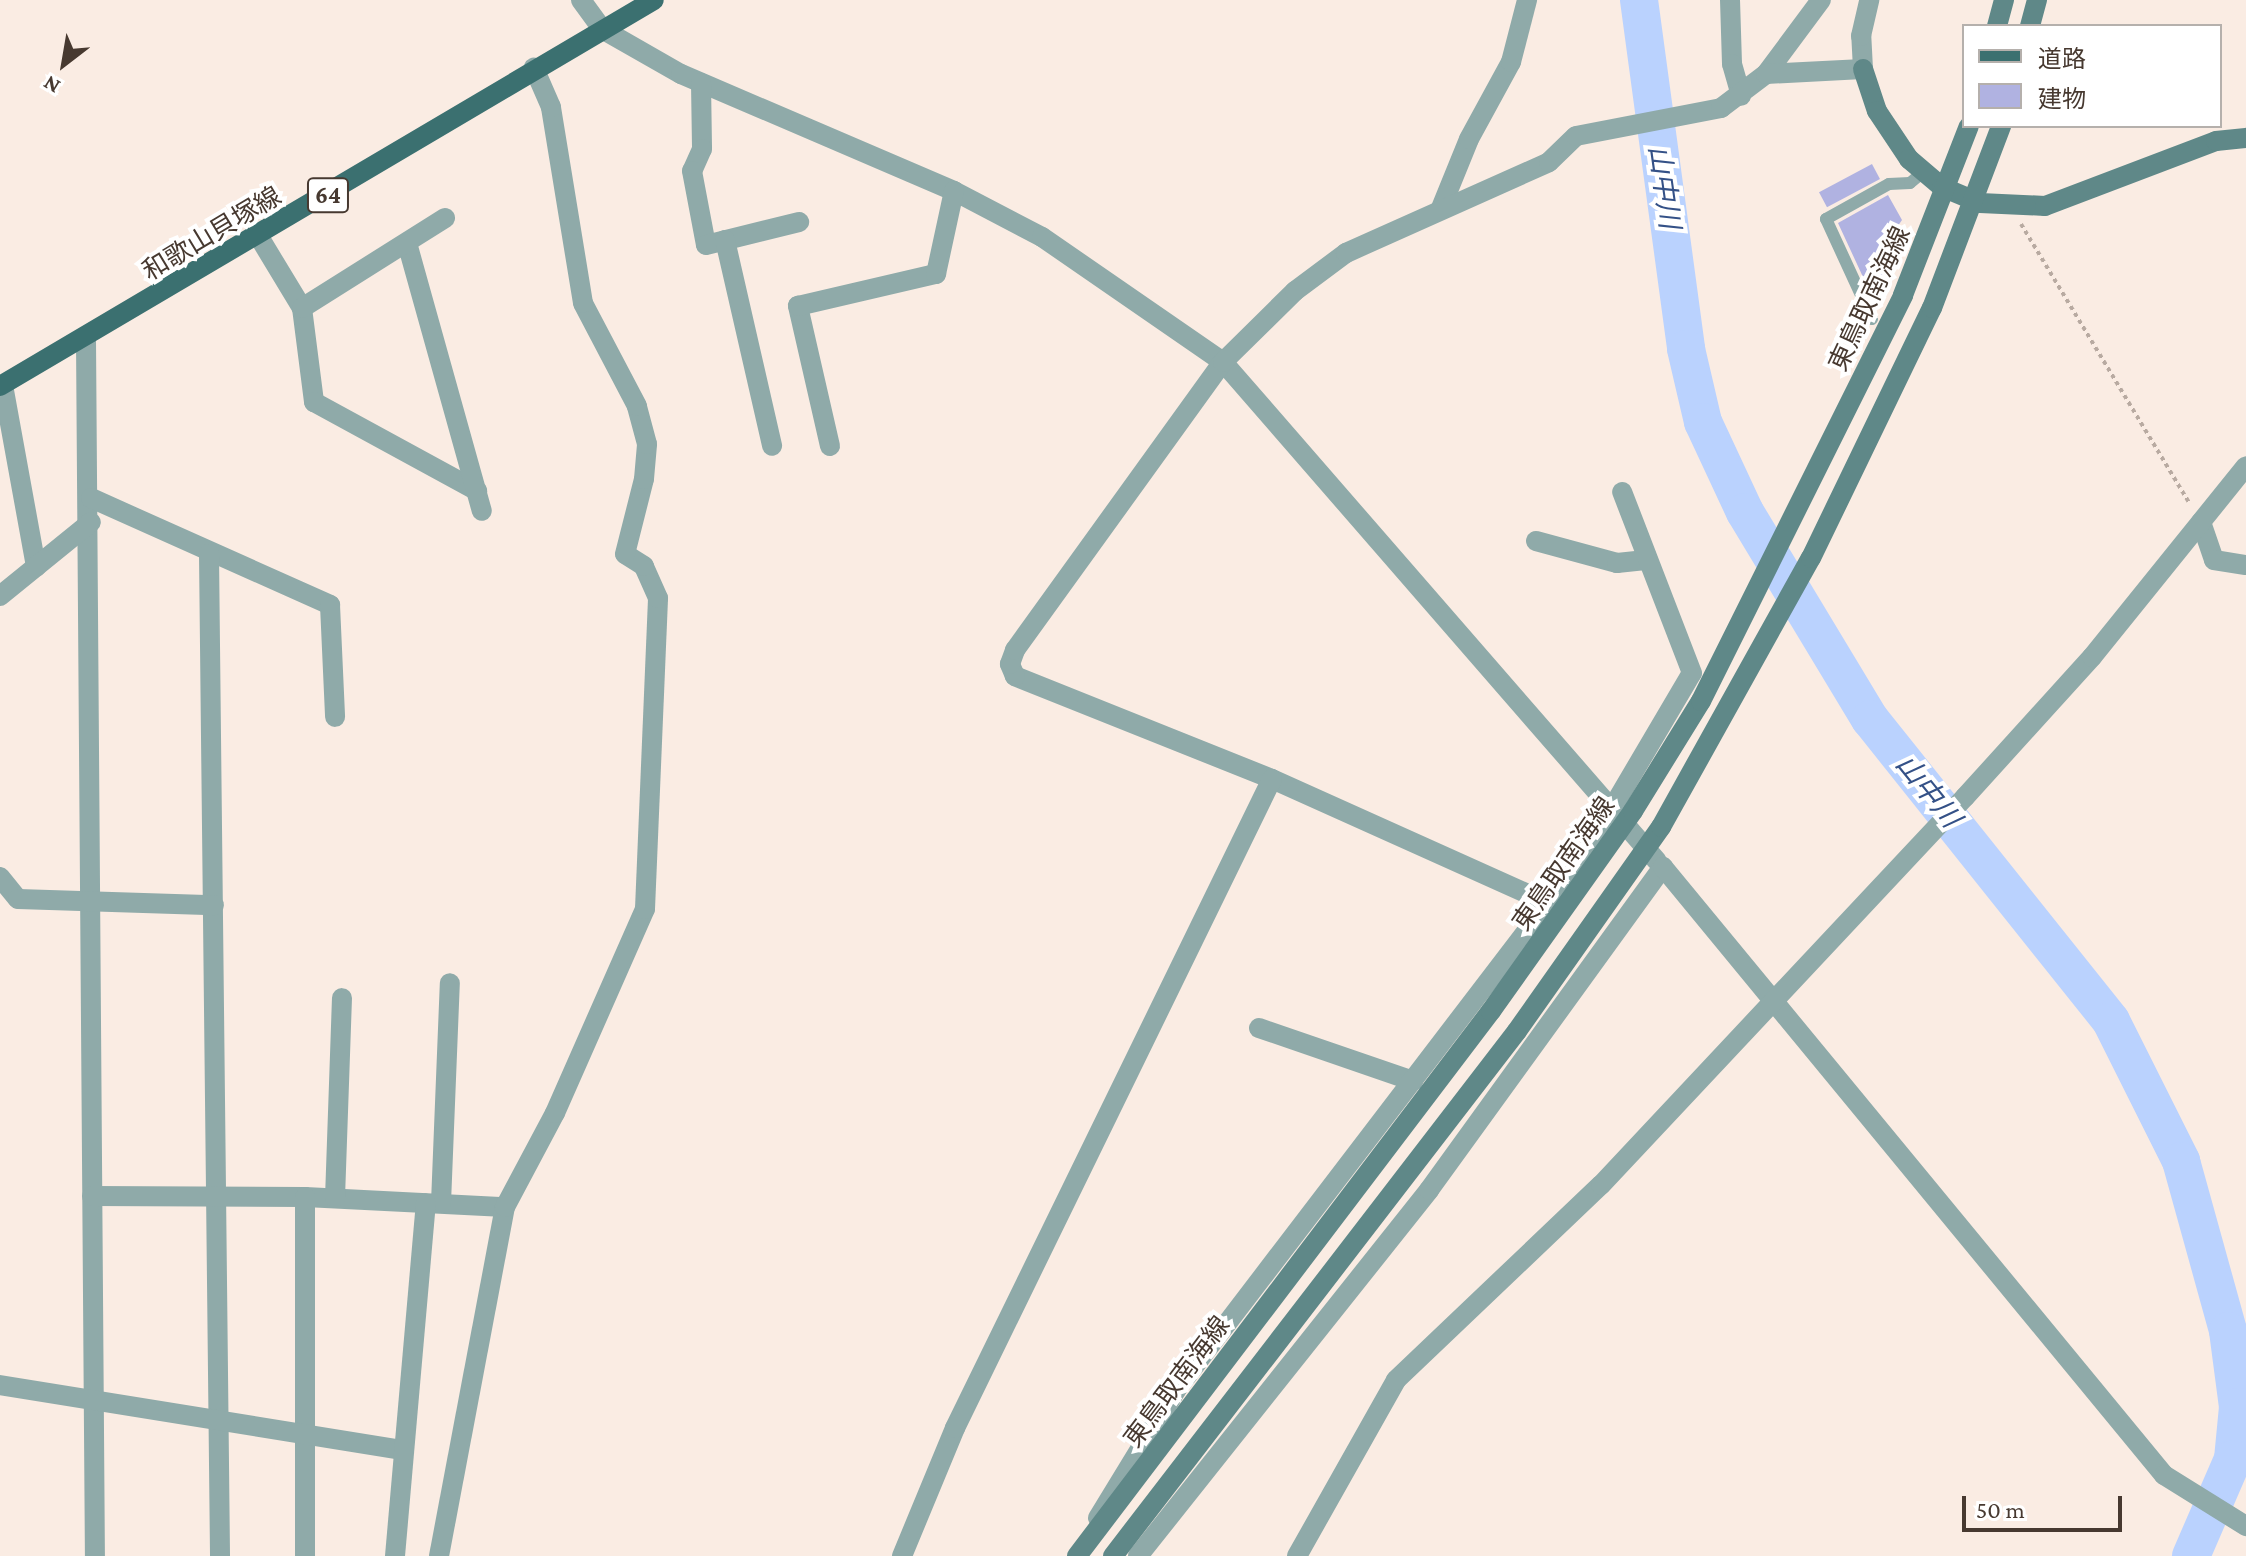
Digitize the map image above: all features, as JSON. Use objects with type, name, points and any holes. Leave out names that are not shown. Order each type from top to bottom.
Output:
[{"type":"main road","name":"和歌山貝塚線","points":[[2,385],[86,340],[534,68],[654,0]]},
{"type":"main road","points":[[1998,24],[2004,0]]},
{"type":"main road","points":[[2031,24],[2037,0]]},
{"type":"main road","points":[[1863,69],[1891,136],[1923,172],[1962,197],[2012,208],[2075,198],[2216,141],[2246,138]]},
{"type":"main road","name":"東鳥取南海線","points":[[1076,1556],[1491,1011],[1633,811],[1707,689],[1903,295],[1968,128]]},
{"type":"main road","points":[[1113,1556],[1517,1031],[1661,827],[1797,584],[1932,308],[2000,128]]},
{"type":"street","points":[[581,0],[602,29],[701,83],[954,191],[1042,237],[1223,362],[1663,867],[2175,1483],[2245,1525]]},
{"type":"street","points":[[1441,208],[1469,139],[1511,62],[1527,0]]},
{"type":"street","points":[[1730,0],[1732,64],[1741,96]]},
{"type":"street","points":[[1548,903],[1272,779],[1015,676],[1010,664],[1223,362],[1295,291],[1346,253],[1549,162],[1576,136],[1702,113],[1741,96],[1766,74],[1821,0]]},
{"type":"street","points":[[1766,74],[1863,69],[1861,36],[1869,0]]},
{"type":"street","points":[[439,1556],[505,1207],[555,1113],[645,909],[658,598],[644,566],[625,554],[644,479],[647,444],[637,406],[583,303],[551,107],[534,68]]},
{"type":"street","points":[[701,83],[702,149],[692,171],[706,245],[799,222]]},
{"type":"street","points":[[830,446],[798,306],[936,274],[954,191]]},
{"type":"street","points":[[302,308],[445,218]]},
{"type":"street","points":[[259,237],[302,308],[314,402],[479,501],[407,243]]},
{"type":"street","points":[[725,240],[772,446]]},
{"type":"street","points":[[86,340],[91,498],[95,1556]]},
{"type":"street","points":[[2,385],[36,567]]},
{"type":"street","points":[[1297,1556],[1396,1380],[1601,1185],[1965,797],[2092,657],[2246,466]]},
{"type":"street","points":[[1076,1556],[1176,1390],[1548,903],[1613,811],[1692,673],[1622,492]]},
{"type":"street","points":[[91,498],[209,554],[330,605],[335,717]]},
{"type":"street","points":[[0,596],[91,522]]},
{"type":"street","points":[[2201,522],[2214,560],[2246,565]]},
{"type":"street","points":[[1536,541],[1617,563],[1648,560]]},
{"type":"street","points":[[209,554],[221,1420],[220,1556]]},
{"type":"street","points":[[902,1556],[955,1428],[1272,779]]},
{"type":"street","points":[[1138,1556],[1429,1190],[1663,867]]},
{"type":"street","points":[[0,877],[18,899],[214,905]]},
{"type":"street","points":[[395,1556],[403,1450],[434,1203],[450,983]]},
{"type":"street","points":[[335,1198],[342,998]]},
{"type":"street","points":[[1259,1028],[1413,1081]]},
{"type":"street","points":[[92,1196],[305,1197],[505,1207]]},
{"type":"street","points":[[305,1197],[305,1556]]},
{"type":"street","points":[[0,1385],[403,1450]]},
{"type":"lane","points":[[1872,319],[1826,219],[1889,184],[1910,183],[1923,172]]},
{"type":"path","points":[[2012,208],[2201,522]]},
{"type":"building","points":[[1872,164],[1880,179],[1827,207],[1819,192]]},
{"type":"building","points":[[1888,195],[1902,220],[1891,236],[1899,252],[1882,261],[1891,279],[1869,290],[1838,223]]},
{"type":"waterway","name":"山中川","points":[[1639,0],[1686,349],[1703,422],[1745,512],[1870,719],[2111,1021],[2181,1161],[2228,1331],[2238,1407],[2233,1459],[2191,1556]]}]
